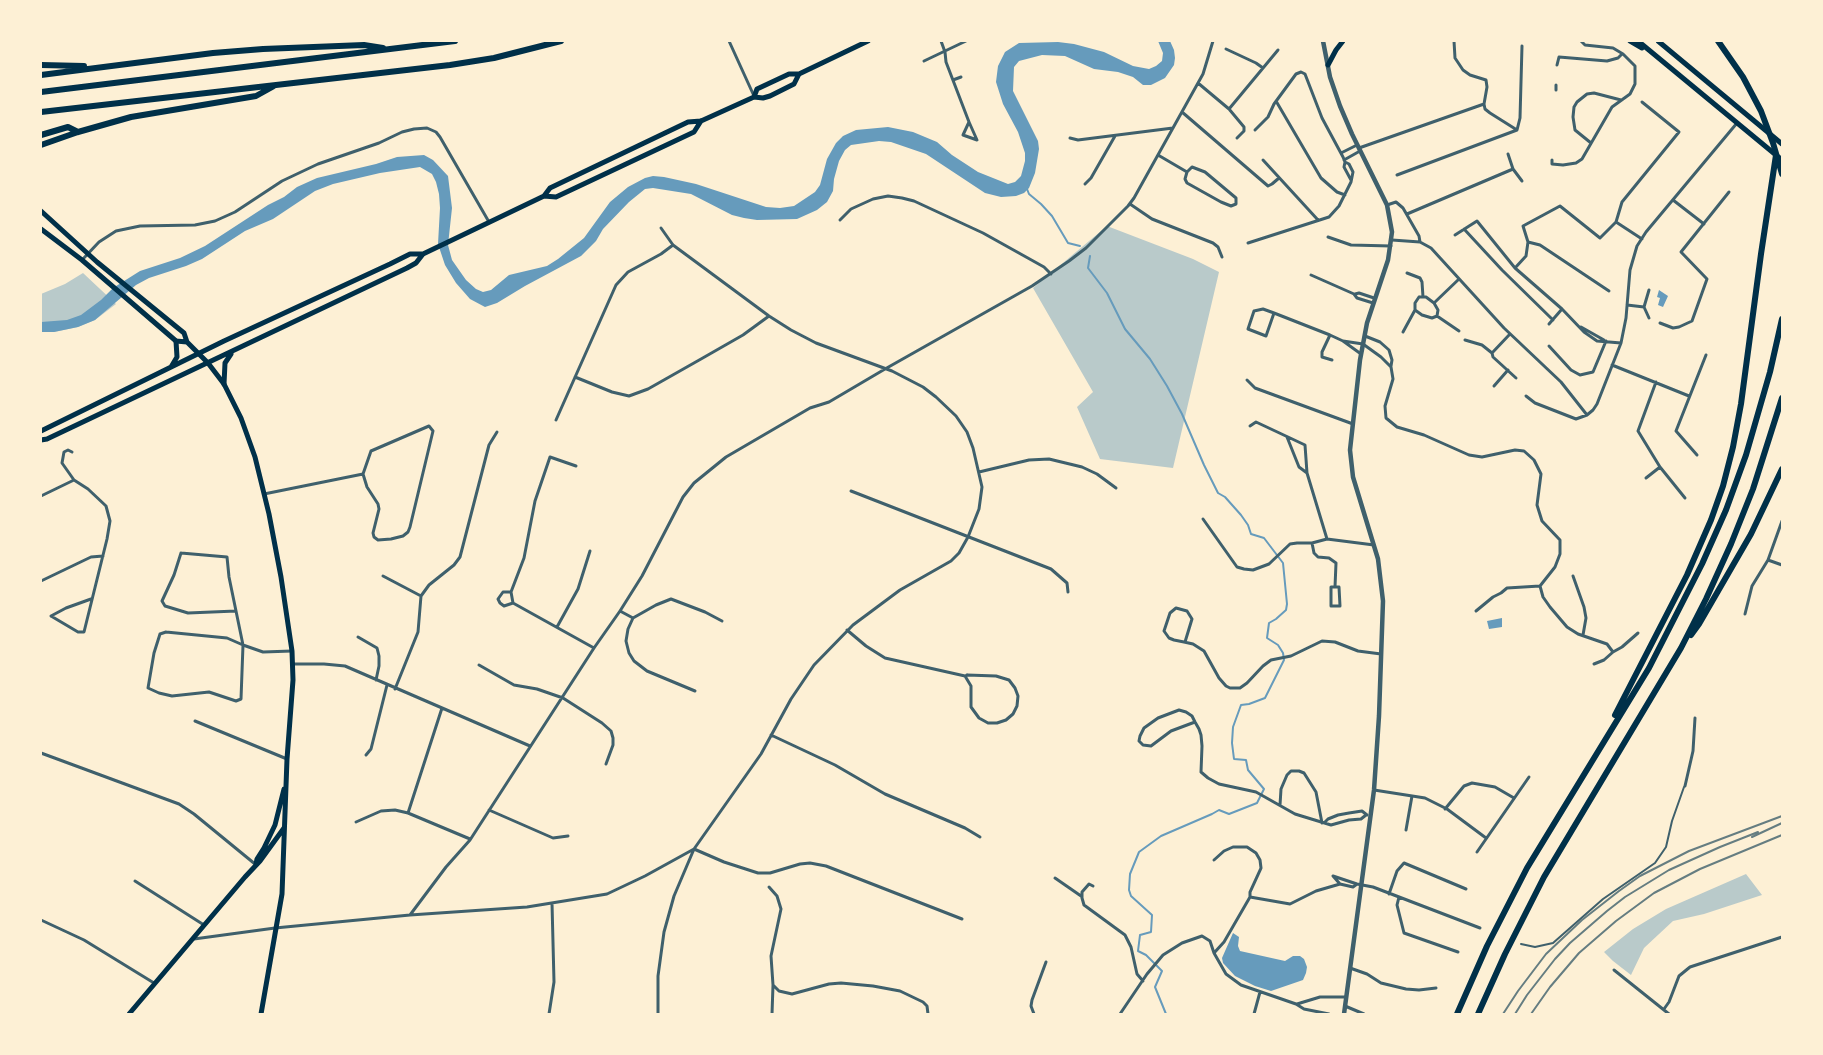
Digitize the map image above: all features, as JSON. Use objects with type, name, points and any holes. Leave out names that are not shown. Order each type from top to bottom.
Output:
[{"type":"highway","points":[[41,92],[455,41]]},
{"type":"highway","points":[[41,112],[450,65],[494,58],[561,41]]},
{"type":"highway","points":[[1718,41],[1738,68],[1750,89],[1768,127],[1782,174]]},
{"type":"highway","points":[[41,75],[213,53],[263,49],[364,45],[389,49]]},
{"type":"highway","points":[[41,65],[112,65]]},
{"type":"highway","points":[[41,145],[78,132],[150,114],[256,96],[278,84]]},
{"type":"highway","points":[[41,136],[68,127],[78,132]]},
{"type":"highway","points":[[1592,759],[1674,602],[1704,537],[1723,486],[1741,404],[1776,155]]},
{"type":"highway","points":[[1771,182],[1782,170]]},
{"type":"highway","points":[[1457,1014],[1487,946],[1518,885],[1592,759],[1634,694],[1690,590],[1736,484],[1755,427],[1782,320]]},
{"type":"highway","points":[[1478,1014],[1504,954],[1544,877],[1681,648],[1706,598],[1742,518],[1782,398]]},
{"type":"highway","points":[[1681,648],[1699,624],[1740,555],[1762,514],[1782,469]]},
{"type":"main road","points":[[754,97],[757,89],[790,74],[799,74],[868,41]]},
{"type":"main road","points":[[1328,65],[1342,41]]},
{"type":"main road","points":[[1630,41],[1653,53]]},
{"type":"main road","points":[[1638,41],[1782,160]]},
{"type":"main road","points":[[1658,41],[1782,144]]},
{"type":"main road","points":[[41,431],[199,353],[410,254],[423,254],[489,223],[544,196],[550,188],[688,122],[701,121],[754,97],[763,98],[770,96],[794,84],[799,74]]},
{"type":"main road","points":[[544,196],[556,197],[694,132],[701,121]]},
{"type":"main road","points":[[41,211],[109,271],[184,333],[187,342],[208,363],[224,384],[241,418],[255,457],[281,577],[292,651],[293,680],[287,759],[282,894],[261,1014]]},
{"type":"main road","points":[[41,229],[82,260],[176,341],[187,342]]},
{"type":"main road","points":[[41,440],[47,439],[233,352],[416,264],[423,254]]},
{"type":"main road","points":[[171,368],[176,358],[176,341]]},
{"type":"main road","points":[[224,384],[225,363],[233,352]]},
{"type":"main road","points":[[256,864],[257,858],[275,825],[287,779]]},
{"type":"main road","points":[[129,1014],[154,982],[260,861],[285,826]]},
{"type":"street","points":[[729,41],[754,97]]},
{"type":"street","points":[[941,41],[946,62],[968,122],[978,140],[963,135],[968,122]]},
{"type":"street","points":[[924,62],[966,41]]},
{"type":"street","points":[[410,916],[446,867],[470,840],[642,576],[683,497],[700,478],[726,457],[810,408],[829,402],[1051,274],[1086,248],[1130,204],[1198,83],[1207,64],[1212,41]]},
{"type":"street","points":[[1323,41],[1340,106],[1387,205],[1391,223],[1392,243],[1364,336],[1350,450],[1353,478],[1374,545],[1382,587],[1382,654],[1374,790],[1359,884],[1344,1014]]},
{"type":"street","points":[[1454,41],[1455,58],[1463,70],[1470,75],[1486,80],[1485,109],[1517,130]]},
{"type":"street","points":[[1552,160],[1552,164],[1558,165],[1576,163],[1584,156],[1612,107],[1630,94],[1635,84],[1635,66],[1622,54],[1613,48],[1585,44],[1581,41]]},
{"type":"street","points":[[1517,130],[1520,118],[1522,46]]},
{"type":"street","points":[[1226,49],[1263,68]]},
{"type":"street","points":[[1229,109],[1278,50]]},
{"type":"street","points":[[1557,65],[1559,57],[1607,61],[1618,58],[1622,54]]},
{"type":"street","points":[[1255,130],[1268,117],[1276,101],[1296,74],[1301,72],[1305,74],[1322,118],[1341,153],[1344,167],[1351,180]]},
{"type":"street","points":[[953,80],[961,77]]},
{"type":"street","points":[[1198,83],[1229,109],[1244,127],[1244,132],[1237,138]]},
{"type":"street","points":[[1556,85],[1556,90]]},
{"type":"street","points":[[1592,143],[1575,130],[1573,117],[1574,107],[1577,102],[1587,94],[1594,93],[1622,100]]},
{"type":"street","points":[[1276,101],[1321,178],[1337,192],[1345,195]]},
{"type":"street","points":[[1515,268],[1526,256],[1528,242],[1523,226],[1560,206],[1600,238],[1616,222],[1622,202],[1679,132],[1642,102]]},
{"type":"street","points":[[1341,153],[1484,104]]},
{"type":"street","points":[[1182,112],[1268,186],[1279,178]]},
{"type":"street","points":[[1526,396],[1535,403],[1576,419],[1587,416],[1597,404],[1621,343],[1632,258],[1642,239],[1672,200],[1737,123]]},
{"type":"street","points":[[82,260],[108,235],[126,228],[195,225],[214,221],[235,212],[282,181],[318,164],[414,129],[427,128],[436,132],[440,137],[489,223]]},
{"type":"street","points":[[1070,138],[1078,140],[1173,128]]},
{"type":"street","points":[[1397,176],[1517,130]]},
{"type":"street","points":[[1085,184],[1091,178],[1115,136]]},
{"type":"street","points":[[1344,161],[1359,148]]},
{"type":"street","points":[[1508,154],[1514,169],[1522,181]]},
{"type":"street","points":[[1158,155],[1187,172]]},
{"type":"street","points":[[1263,160],[1318,220]]},
{"type":"street","points":[[1248,243],[1328,217],[1339,206],[1351,180],[1353,172],[1349,164],[1344,161]]},
{"type":"street","points":[[1192,167],[1205,172],[1236,198],[1236,204],[1231,206],[1221,202],[1187,183],[1185,179],[1187,172],[1192,167]]},
{"type":"street","points":[[1407,214],[1514,169]]},
{"type":"street","points":[[1660,323],[1673,328],[1692,321],[1706,279],[1681,252],[1730,192]]},
{"type":"street","points":[[840,220],[851,209],[873,199],[888,196],[902,198],[920,204],[983,233],[1044,267],[1051,274]]},
{"type":"street","points":[[1672,200],[1704,224]]},
{"type":"street","points":[[1387,205],[1396,202],[1407,214],[1419,236],[1420,242]]},
{"type":"street","points":[[1130,204],[1152,219],[1213,243],[1218,247],[1222,257]]},
{"type":"street","points":[[1455,235],[1477,220],[1515,268],[1580,327],[1597,341],[1621,343]]},
{"type":"street","points":[[1616,222],[1642,239]]},
{"type":"street","points":[[658,1014],[658,976],[664,932],[674,896],[694,849],[746,775],[806,674],[847,630],[894,595],[951,561],[959,553],[968,537],[981,500],[982,487],[970,439],[956,416],[923,387],[791,330],[673,245],[661,228]]},
{"type":"street","points":[[1464,229],[1502,270],[1553,320]]},
{"type":"street","points":[[1328,237],[1351,245],[1420,242],[1431,248],[1510,334],[1561,382],[1587,416]]},
{"type":"street","points":[[1528,242],[1540,245],[1609,291]]},
{"type":"street","points":[[556,420],[616,285],[628,272],[673,245]]},
{"type":"street","points":[[1407,273],[1420,278],[1423,297]]},
{"type":"street","points":[[1311,275],[1354,294],[1359,293],[1373,301]]},
{"type":"street","points":[[1434,303],[1459,279]]},
{"type":"street","points":[[1649,290],[1644,307],[1649,318]]},
{"type":"street","points":[[1403,332],[1415,310],[1415,303],[1419,297],[1434,303],[1438,310],[1437,316]]},
{"type":"street","points":[[1627,305],[1644,307]]},
{"type":"street","points":[[1274,313],[1266,336],[1248,329],[1254,310],[1263,309],[1274,313],[1330,335],[1343,341],[1361,354]]},
{"type":"street","points":[[1415,310],[1422,315],[1432,318],[1437,316]]},
{"type":"street","points":[[1549,324],[1562,310]]},
{"type":"street","points":[[575,377],[612,392],[628,396],[648,389],[701,359],[743,335],[769,316]]},
{"type":"street","points":[[1437,316],[1458,330]]},
{"type":"street","points":[[1492,353],[1510,334]]},
{"type":"street","points":[[1330,335],[1322,352],[1322,357],[1332,360]]},
{"type":"street","points":[[1364,336],[1380,342],[1388,350],[1392,360],[1393,379],[1385,406],[1386,418],[1397,427],[1424,434],[1469,456],[1482,457],[1515,450],[1524,451],[1534,460],[1541,474],[1537,505],[1542,521],[1560,540],[1560,554],[1555,567],[1540,586],[1507,588],[1476,611]]},
{"type":"street","points":[[1465,340],[1482,345],[1516,378]]},
{"type":"street","points":[[1343,341],[1363,344],[1382,357],[1391,367]]},
{"type":"street","points":[[1549,346],[1571,370],[1580,375],[1593,372],[1606,341]]},
{"type":"street","points":[[1382,357],[1388,350]]},
{"type":"street","points":[[1697,455],[1676,431],[1706,355]]},
{"type":"street","points":[[1612,364],[1690,396]]},
{"type":"street","points":[[1494,386],[1508,370]]},
{"type":"street","points":[[1247,380],[1254,388],[1353,424]]},
{"type":"street","points":[[1656,382],[1638,431],[1660,467],[1685,498]]},
{"type":"street","points":[[1250,426],[1256,422],[1305,445],[1308,473],[1327,539]]},
{"type":"street","points":[[429,426],[433,431],[410,527],[403,536],[378,540],[374,537],[372,533],[379,510],[378,504],[367,487],[363,474],[371,451],[429,426]]},
{"type":"street","points":[[395,689],[418,632],[421,596],[460,557],[489,445],[497,432]]},
{"type":"street","points":[[1287,437],[1299,467],[1308,473]]},
{"type":"street","points":[[72,452],[68,450],[64,452],[62,463],[74,480],[88,489],[106,506],[110,521],[84,632],[78,632],[51,616],[91,599]]},
{"type":"street","points":[[513,603],[511,592],[524,558],[536,501],[550,457],[576,466]]},
{"type":"street","points":[[979,472],[1029,460],[1049,459],[1082,467],[1097,474],[1116,488]]},
{"type":"street","points":[[1646,478],[1660,467]]},
{"type":"street","points":[[264,494],[363,474]]},
{"type":"street","points":[[41,496],[74,480]]},
{"type":"street","points":[[851,491],[1051,569],[1067,583],[1068,592]]},
{"type":"street","points":[[1203,519],[1237,567],[1253,570],[1273,561],[1290,544],[1297,542],[1312,543],[1327,539],[1374,545]]},
{"type":"street","points":[[1746,614],[1752,586],[1768,560],[1782,521]]},
{"type":"street","points":[[1312,543],[1314,553],[1318,557],[1329,558],[1336,562],[1335,587]]},
{"type":"street","points":[[557,627],[578,589],[590,551]]},
{"type":"street","points":[[236,611],[188,613],[164,606],[162,601],[174,575],[181,553],[227,557],[229,578],[236,611],[242,645],[241,699],[236,701],[209,692],[172,696],[148,688],[154,654],[160,634],[166,632],[227,638],[242,645],[263,652],[292,651]]},
{"type":"street","points":[[41,580],[90,558],[103,556]]},
{"type":"street","points":[[1768,560],[1782,566]]},
{"type":"street","points":[[383,576],[421,596]]},
{"type":"street","points":[[1574,576],[1586,618],[1582,635]]},
{"type":"street","points":[[1540,586],[1550,607],[1567,626],[1582,635],[1603,642],[1613,652]]},
{"type":"street","points":[[1331,587],[1335,587],[1339,587],[1340,606],[1331,606],[1331,587]]},
{"type":"street","points":[[511,592],[503,592],[498,599],[500,603],[504,606],[513,603],[594,648]]},
{"type":"street","points":[[695,691],[647,671],[634,660],[629,653],[626,641],[628,629],[633,618],[656,604],[671,599],[705,612],[722,621]]},
{"type":"street","points":[[1185,642],[1192,619],[1187,611],[1176,608],[1170,613],[1164,631],[1169,638],[1185,642],[1193,644],[1204,651],[1219,678],[1230,688],[1240,688],[1248,684],[1263,666],[1271,660],[1301,652],[1322,641],[1335,642],[1358,651],[1382,654]]},
{"type":"street","points":[[620,611],[633,618]]},
{"type":"street","points":[[847,630],[866,646],[885,658],[965,676],[996,676],[1009,680],[1018,696],[1017,706],[1013,714],[1006,720],[997,723],[979,718],[972,707],[971,686],[965,676]]},
{"type":"street","points":[[1594,664],[1604,660],[1628,643],[1638,633]]},
{"type":"street","points":[[358,637],[377,648],[379,656],[376,680]]},
{"type":"street","points":[[292,664],[345,666],[530,746]]},
{"type":"street","points":[[479,665],[514,685],[537,689],[563,698],[611,731],[613,745],[606,764]]},
{"type":"street","points":[[366,755],[371,749],[387,685]]},
{"type":"street","points":[[408,813],[442,708]]},
{"type":"street","points":[[1194,722],[1171,731],[1151,746],[1143,745],[1139,741],[1144,728],[1158,718],[1179,710],[1186,712],[1194,722],[1201,735],[1201,772],[1219,784],[1256,792],[1295,814],[1331,825],[1362,819],[1369,815]]},
{"type":"street","points":[[1685,786],[1693,751],[1695,718]]},
{"type":"street","points":[[194,721],[287,759]]},
{"type":"street","points":[[771,735],[835,765],[885,794],[965,828],[980,837]]},
{"type":"street","points":[[41,753],[179,804],[256,864]]},
{"type":"street","points":[[1280,805],[1281,789],[1287,774],[1290,771],[1298,770],[1304,773],[1316,792],[1323,823]]},
{"type":"street","points":[[1477,852],[1529,778]]},
{"type":"street","points":[[1445,808],[1464,786],[1472,783],[1496,787],[1514,798]]},
{"type":"street","points":[[1374,790],[1425,798],[1445,808],[1486,838]]},
{"type":"street","points":[[1406,830],[1412,796]]},
{"type":"street","points":[[356,822],[381,811],[396,810],[408,813],[470,840]]},
{"type":"street","points":[[488,810],[553,838],[568,836]]},
{"type":"street","points":[[1323,823],[1328,819],[1348,813],[1362,811],[1369,815]]},
{"type":"street","points":[[1348,813],[1349,820]]},
{"type":"street","points":[[1214,860],[1224,851],[1233,847],[1246,847],[1256,853],[1260,860],[1261,868],[1250,892],[1250,897],[1224,942],[1214,953]]},
{"type":"street","points":[[193,939],[275,928],[527,907],[607,894],[694,849]]},
{"type":"street","points":[[694,849],[724,862],[758,873],[770,873],[800,864],[810,863],[826,866],[962,919]]},
{"type":"street","points":[[1390,894],[1397,871],[1404,863],[1466,889]]},
{"type":"street","points":[[1340,884],[1333,876],[1399,897],[1480,928]]},
{"type":"street","points":[[1054,878],[1082,896]]},
{"type":"street","points":[[1345,885],[1346,880]]},
{"type":"street","points":[[135,881],[204,925]]},
{"type":"street","points":[[1094,886],[1089,884],[1082,892],[1084,905],[1125,935],[1131,947],[1137,974],[1143,981]]},
{"type":"street","points":[[1250,897],[1290,904],[1316,891],[1333,886],[1340,884],[1353,887],[1359,884]]},
{"type":"street","points":[[769,887],[777,896],[781,909],[771,956],[772,1014]]},
{"type":"street","points":[[1399,897],[1396,905],[1404,933],[1458,952]]},
{"type":"street","points":[[549,1014],[554,982],[552,903]]},
{"type":"street","points":[[41,920],[84,940],[154,982]]},
{"type":"street","points":[[1122,1013],[1121,1010],[1163,955],[1182,943],[1202,936],[1210,940],[1214,953],[1226,974],[1242,984],[1296,1004],[1304,1009],[1329,1014]]},
{"type":"street","points":[[1664,1009],[1669,1002],[1679,976],[1690,967],[1782,937]]},
{"type":"street","points":[[1034,1014],[1031,1006],[1032,1000],[1046,962]]},
{"type":"street","points":[[1350,968],[1367,974],[1381,982],[1406,989],[1436,988]]},
{"type":"street","points":[[1614,970],[1669,1014]]},
{"type":"street","points":[[773,985],[779,991],[792,994],[809,991],[828,984],[841,983],[882,988],[908,994],[924,1002],[927,1006],[928,1014]]},
{"type":"street","points":[[1254,1014],[1260,992]]},
{"type":"street","points":[[1296,1004],[1310,1000],[1313,1001],[1320,997],[1346,997]]},
{"type":"street","points":[[1309,1010],[1310,1000]]},
{"type":"street","points":[[1345,1006],[1364,1014]]},
{"type":"lane","points":[[1521,944],[1535,947],[1544,946],[1552,942],[1603,899],[1655,863],[1666,847],[1672,821],[1685,786]]},
{"type":"shaded area","points":[[1107,226],[1193,259],[1219,272],[1173,468],[1100,459],[1077,407],[1093,392],[1033,288]]},
{"type":"shaded area","points":[[83,273],[116,304],[95,320],[78,327],[54,332],[41,332],[41,294],[65,284]]},
{"type":"shaded area","points":[[1746,874],[1762,895],[1704,914],[1673,921],[1644,948],[1631,975],[1604,952],[1633,929],[1666,909]]},
{"type":"water","points":[[1158,41],[1170,41],[1174,50],[1174,65],[1165,78],[1151,85],[1143,85],[1133,77],[1118,72],[1094,69],[1065,56],[1042,55],[1019,61],[1014,67],[1013,91],[1038,141],[1039,149],[1035,173],[1029,188],[1024,193],[1016,196],[1001,197],[985,193],[926,154],[891,142],[879,141],[851,145],[845,150],[839,161],[833,191],[827,202],[817,210],[797,219],[757,220],[744,218],[732,215],[691,194],[653,188],[645,189],[629,202],[603,229],[596,241],[581,256],[497,303],[485,307],[470,299],[456,283],[445,265],[438,244],[440,208],[436,182],[432,174],[420,167],[380,173],[333,184],[315,191],[273,219],[245,231],[202,259],[149,278],[136,285],[95,320],[78,327],[54,332],[41,332],[41,322],[67,320],[81,315],[113,288],[140,271],[180,258],[205,246],[297,187],[317,178],[397,157],[424,155],[433,160],[448,176],[452,208],[448,245],[452,260],[466,280],[476,289],[483,292],[491,290],[509,275],[547,266],[558,259],[584,238],[610,202],[628,187],[645,178],[653,176],[664,177],[696,184],[766,207],[794,206],[815,192],[820,185],[827,159],[836,143],[843,136],[856,130],[888,127],[913,132],[937,142],[952,155],[978,172],[1008,184],[1015,182],[1021,176],[1025,153],[1018,132],[1003,104],[996,82],[998,66],[1005,52],[1019,43],[1058,42],[1104,52],[1133,66],[1149,69],[1162,61],[1163,53]]},
{"type":"water","points":[[1659,290],[1668,296],[1663,307],[1658,305],[1660,298],[1657,297]]},
{"type":"water","points":[[1502,618],[1502,627],[1489,629],[1487,621]]},
{"type":"water","points":[[1233,933],[1239,937],[1238,946],[1240,951],[1285,961],[1293,956],[1300,956],[1304,959],[1307,967],[1303,980],[1271,991],[1255,986],[1235,976],[1223,963],[1222,958]]},
{"type":"waterway","points":[[1027,189],[1029,194],[1052,216],[1068,243],[1080,246]]},
{"type":"waterway","points":[[1090,256],[1088,268],[1107,293],[1125,329],[1150,359],[1167,386],[1218,493],[1225,497],[1241,515],[1248,525],[1251,534],[1264,538],[1283,563],[1286,610],[1269,623],[1267,638],[1278,645],[1283,653],[1284,660],[1265,698],[1241,705],[1233,727],[1234,759],[1246,760],[1248,770],[1264,789],[1257,803],[1229,814],[1219,810],[1161,836],[1139,852],[1130,874],[1129,890],[1131,896],[1152,915],[1151,932],[1140,935],[1138,951],[1146,955],[1162,971],[1155,987],[1166,1014]]},
{"type":"railway","points":[[1503,1014],[1546,954],[1582,920],[1640,876],[1689,851],[1782,816]]},
{"type":"railway","points":[[1752,837],[1782,823]]},
{"type":"railway","points":[[1515,1014],[1527,995],[1570,943],[1625,897],[1669,870],[1758,832]]},
{"type":"railway","points":[[1531,1014],[1550,987],[1579,953],[1616,921],[1654,893],[1700,869],[1782,835]]}]
